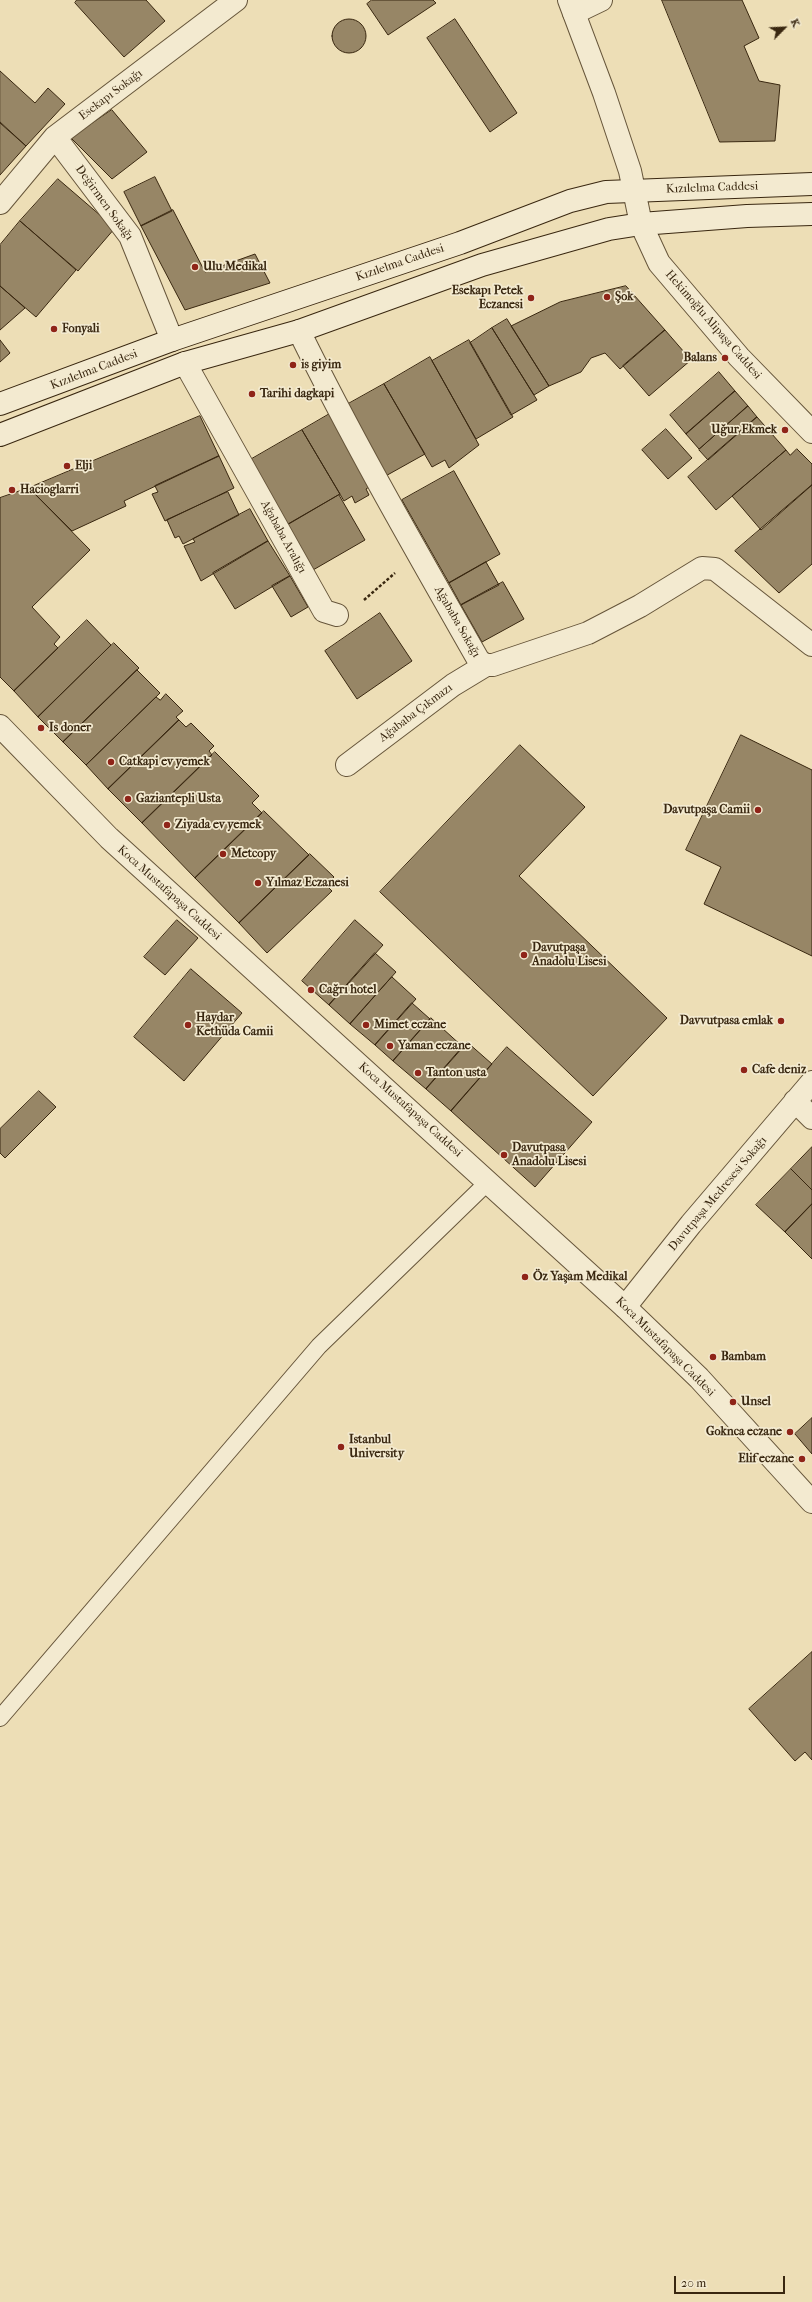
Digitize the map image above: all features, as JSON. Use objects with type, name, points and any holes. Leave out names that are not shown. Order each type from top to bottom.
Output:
[{"type":"street","name":"Esekapı Sokağı","points":[[0,203],[55,137],[236,0]]},
{"type":"street","points":[[572,7],[601,0]]},
{"type":"street","name":"Hekimoğlu Alipaşa Caddesi","points":[[572,7],[604,94],[635,191],[641,224],[659,263],[695,308],[739,357],[812,432]]},
{"type":"street","name":"Değirmen Sokağı","points":[[55,137],[130,236],[172,340]]},
{"type":"street","name":"Kızılelma Caddesi","points":[[0,404],[172,340],[460,242],[570,201],[606,192],[812,184]]},
{"type":"street","points":[[0,435],[185,363],[299,331],[482,266],[609,229],[641,224],[747,216],[812,214]]},
{"type":"street","name":"Ağababa Sokağı","points":[[299,331],[328,391],[479,661],[486,665],[493,665],[588,633],[640,606],[702,568],[715,569],[812,645]]},
{"type":"street","name":"Ağababa Aralığı","points":[[185,363],[324,611],[337,615]]},
{"type":"street","name":"Ağababa Çıkmazı","points":[[347,765],[453,685],[486,665]]},
{"type":"street","name":"Koca Mustafapaşa Caddesi","points":[[0,726],[109,838],[489,1181],[625,1307],[699,1378],[812,1502]]},
{"type":"street","name":"Davutpaşa Medresesi Sokağı","points":[[625,1307],[691,1224],[812,1082]]},
{"type":"street","points":[[795,1101],[812,1118]]},
{"type":"lane","points":[[0,1718],[319,1346],[489,1181]]},
{"type":"path","points":[[337,615],[363,600],[418,554]]},
{"type":"building","points":[[77,0],[146,0],[165,21],[124,57],[75,3]]},
{"type":"building","points":[[372,0],[433,0],[436,3],[388,35],[367,4]]},
{"type":"building","points":[[662,0],[742,0],[759,38],[744,46],[759,81],[780,85],[775,141],[720,142]]},
{"type":"building","points":[[352,19],[361,24],[365,29],[365,43],[361,48],[356,52],[346,53],[342,52],[333,43],[332,33],[333,29],[342,20]]},
{"type":"building","points":[[455,19],[517,113],[490,132],[427,38]]},
{"type":"building","points":[[0,71],[35,103],[48,88],[65,104],[26,146],[0,123]]},
{"type":"building","points":[[112,110],[147,152],[112,179],[71,138]]},
{"type":"building","points":[[0,122],[26,146],[0,175]]},
{"type":"building","points":[[155,177],[172,211],[141,226],[124,192]]},
{"type":"building","points":[[58,179],[115,228],[78,271],[20,221]]},
{"type":"building","points":[[173,210],[205,272],[255,254],[270,283],[185,310],[141,226]]},
{"type":"building","points":[[20,221],[76,270],[36,317],[0,286],[0,245]]},
{"type":"building","points":[[0,286],[25,308],[0,330]]},
{"type":"building","points":[[626,286],[665,330],[620,369],[605,353],[591,358],[581,372],[549,386],[511,326],[560,302]]},
{"type":"building","points":[[507,319],[549,386],[534,395],[492,328]]},
{"type":"building","points":[[492,328],[537,400],[511,415],[470,343]]},
{"type":"building","points":[[665,330],[691,360],[649,396],[623,366]]},
{"type":"building","points":[[0,340],[10,353],[0,362]]},
{"type":"building","points":[[469,340],[513,417],[476,439],[432,361]]},
{"type":"building","points":[[430,357],[479,445],[449,468],[445,460],[432,467],[384,384]]},
{"type":"building","points":[[719,372],[735,391],[686,434],[670,415]]},
{"type":"building","points":[[384,384],[425,454],[382,478],[341,408]]},
{"type":"building","points":[[735,391],[748,406],[699,449],[686,434]]},
{"type":"building","points":[[748,406],[757,417],[708,460],[699,450]]},
{"type":"building","points":[[333,412],[375,483],[366,489],[369,495],[355,503],[352,496],[344,501],[302,430]]},
{"type":"building","points":[[200,416],[219,456],[124,501],[126,506],[72,531],[29,488]]},
{"type":"building","points":[[757,417],[786,450],[716,510],[688,477]]},
{"type":"building","points":[[666,429],[692,458],[668,479],[642,450]]},
{"type":"building","points":[[302,430],[340,494],[287,525],[250,460]]},
{"type":"building","points":[[797,449],[812,464],[812,485],[761,530],[732,496],[786,450],[790,455]]},
{"type":"building","points":[[219,456],[234,488],[165,521],[152,494],[158,492],[155,486]]},
{"type":"building","points":[[454,471],[500,554],[449,583],[402,500]]},
{"type":"building","points":[[812,485],[812,564],[779,593],[735,551]]},
{"type":"building","points":[[29,488],[90,550],[32,607],[60,637],[54,644],[58,648],[14,691],[0,677],[0,498]]},
{"type":"building","points":[[228,492],[239,515],[183,544],[179,536],[175,538],[167,520]]},
{"type":"building","points":[[339,495],[365,540],[313,570],[287,525]]},
{"type":"building","points":[[250,509],[268,541],[201,581],[184,546],[195,542],[193,539]]},
{"type":"building","points":[[268,541],[290,576],[235,609],[213,573]]},
{"type":"building","points":[[486,562],[499,585],[461,605],[449,583]]},
{"type":"building","points":[[290,576],[308,607],[291,617],[272,586]]},
{"type":"building","points":[[503,582],[524,619],[482,642],[461,605]]},
{"type":"building","points":[[380,613],[412,661],[357,699],[325,651]]},
{"type":"building","points":[[87,620],[111,645],[38,717],[14,691]]},
{"type":"building","points":[[114,643],[139,668],[63,742],[38,717]]},
{"type":"building","points":[[137,670],[160,693],[86,765],[63,742]]},
{"type":"building","points":[[166,694],[183,711],[176,717],[179,720],[108,789],[86,765],[156,697],[160,700]]},
{"type":"building","points":[[179,720],[186,727],[191,723],[214,746],[209,751],[212,755],[142,823],[108,789]]},
{"type":"building","name":"Davutpaşa Camii","points":[[741,735],[812,770],[812,956],[704,904],[721,867],[686,850]]},
{"type":"building","name":"Davutpaşa Anadolu Lisesi","points":[[520,745],[585,807],[519,876],[667,1018],[593,1096],[380,892]]},
{"type":"building","points":[[215,752],[259,796],[252,803],[262,813],[195,878],[142,823]]},
{"type":"building","points":[[264,811],[309,855],[239,923],[195,878]]},
{"type":"building","points":[[310,854],[334,877],[326,885],[332,891],[267,953],[239,923]]},
{"type":"building","points":[[177,920],[198,938],[165,975],[144,957]]},
{"type":"building","points":[[355,920],[383,945],[329,1005],[302,981]]},
{"type":"building","points":[[375,953],[396,972],[350,1024],[329,1005]]},
{"type":"building","name":"Haydar Kethüda Camii","points":[[191,969],[242,1013],[184,1081],[134,1037]]},
{"type":"building","points":[[392,977],[416,999],[375,1045],[350,1024]]},
{"type":"building","points":[[412,1003],[430,1019],[393,1061],[375,1045]]},
{"type":"building","points":[[431,1018],[463,1047],[426,1089],[393,1061]]},
{"type":"building","points":[[467,1042],[492,1064],[451,1111],[426,1089]]},
{"type":"building","points":[[507,1047],[592,1122],[535,1187],[451,1111]]},
{"type":"building","points":[[39,1091],[56,1107],[5,1158],[0,1153],[0,1129]]},
{"type":"building","points":[[812,1147],[812,1190],[791,1169]]},
{"type":"building","points":[[791,1169],[812,1190],[812,1204],[785,1232],[756,1205]]},
{"type":"building","points":[[812,1204],[812,1259],[785,1232]]},
{"type":"building","points":[[812,1418],[812,1454],[795,1434]]},
{"type":"building","points":[[812,1652],[812,1760],[805,1752],[795,1761],[749,1709]]},
{"type":"place","name":"Ulu Medikal","points":[[195,267]]},
{"type":"place","name":"Şok","points":[[607,297]]},
{"type":"place","name":"Esekapı Petek Eczanesi","points":[[531,298]]},
{"type":"place","name":"Fonyali","points":[[54,329]]},
{"type":"place","name":"Balans","points":[[725,358]]},
{"type":"place","name":"is giyim","points":[[293,365]]},
{"type":"place","name":"Tarihi dagkapi","points":[[252,394]]},
{"type":"place","name":"Uğur Ekmek","points":[[785,430]]},
{"type":"place","name":"Elji","points":[[67,466]]},
{"type":"place","name":"Hacioglarri","points":[[12,490]]},
{"type":"place","name":"Is doner","points":[[41,728]]},
{"type":"place","name":"Catkapi ev yemek","points":[[111,762]]},
{"type":"place","name":"Gaziantepli Usta","points":[[128,799]]},
{"type":"place","name":"Davutpaşa Camii","points":[[758,810]]},
{"type":"place","name":"Ziyada ev yemek","points":[[167,825]]},
{"type":"place","name":"Metcopy","points":[[223,854]]},
{"type":"place","name":"Yılmaz Eczanesi","points":[[258,883]]},
{"type":"place","name":"Davutpaşa Anadolu Lisesi","points":[[524,955]]},
{"type":"place","name":"Cağrı hotel","points":[[311,990]]},
{"type":"place","name":"Davvutpasa emlak","points":[[781,1021]]},
{"type":"place","name":"Haydar Kethüda Camii","points":[[188,1025]]},
{"type":"place","name":"Mimet eczane","points":[[366,1025]]},
{"type":"place","name":"Yaman eczane","points":[[390,1046]]},
{"type":"place","name":"Cafe deniz","points":[[744,1070]]},
{"type":"place","name":"Tanton usta","points":[[418,1073]]},
{"type":"place","name":"Davutpasa Anadolu Lisesi","points":[[504,1155]]},
{"type":"place","name":"Öz Yaşam Medikal","points":[[525,1277]]},
{"type":"place","name":"Bambam","points":[[713,1357]]},
{"type":"place","name":"Unsel","points":[[733,1402]]},
{"type":"place","name":"Goknca eczane","points":[[790,1432]]},
{"type":"place","name":"Istanbul University","points":[[341,1447]]},
{"type":"place","name":"Elif eczane","points":[[802,1459]]}]
